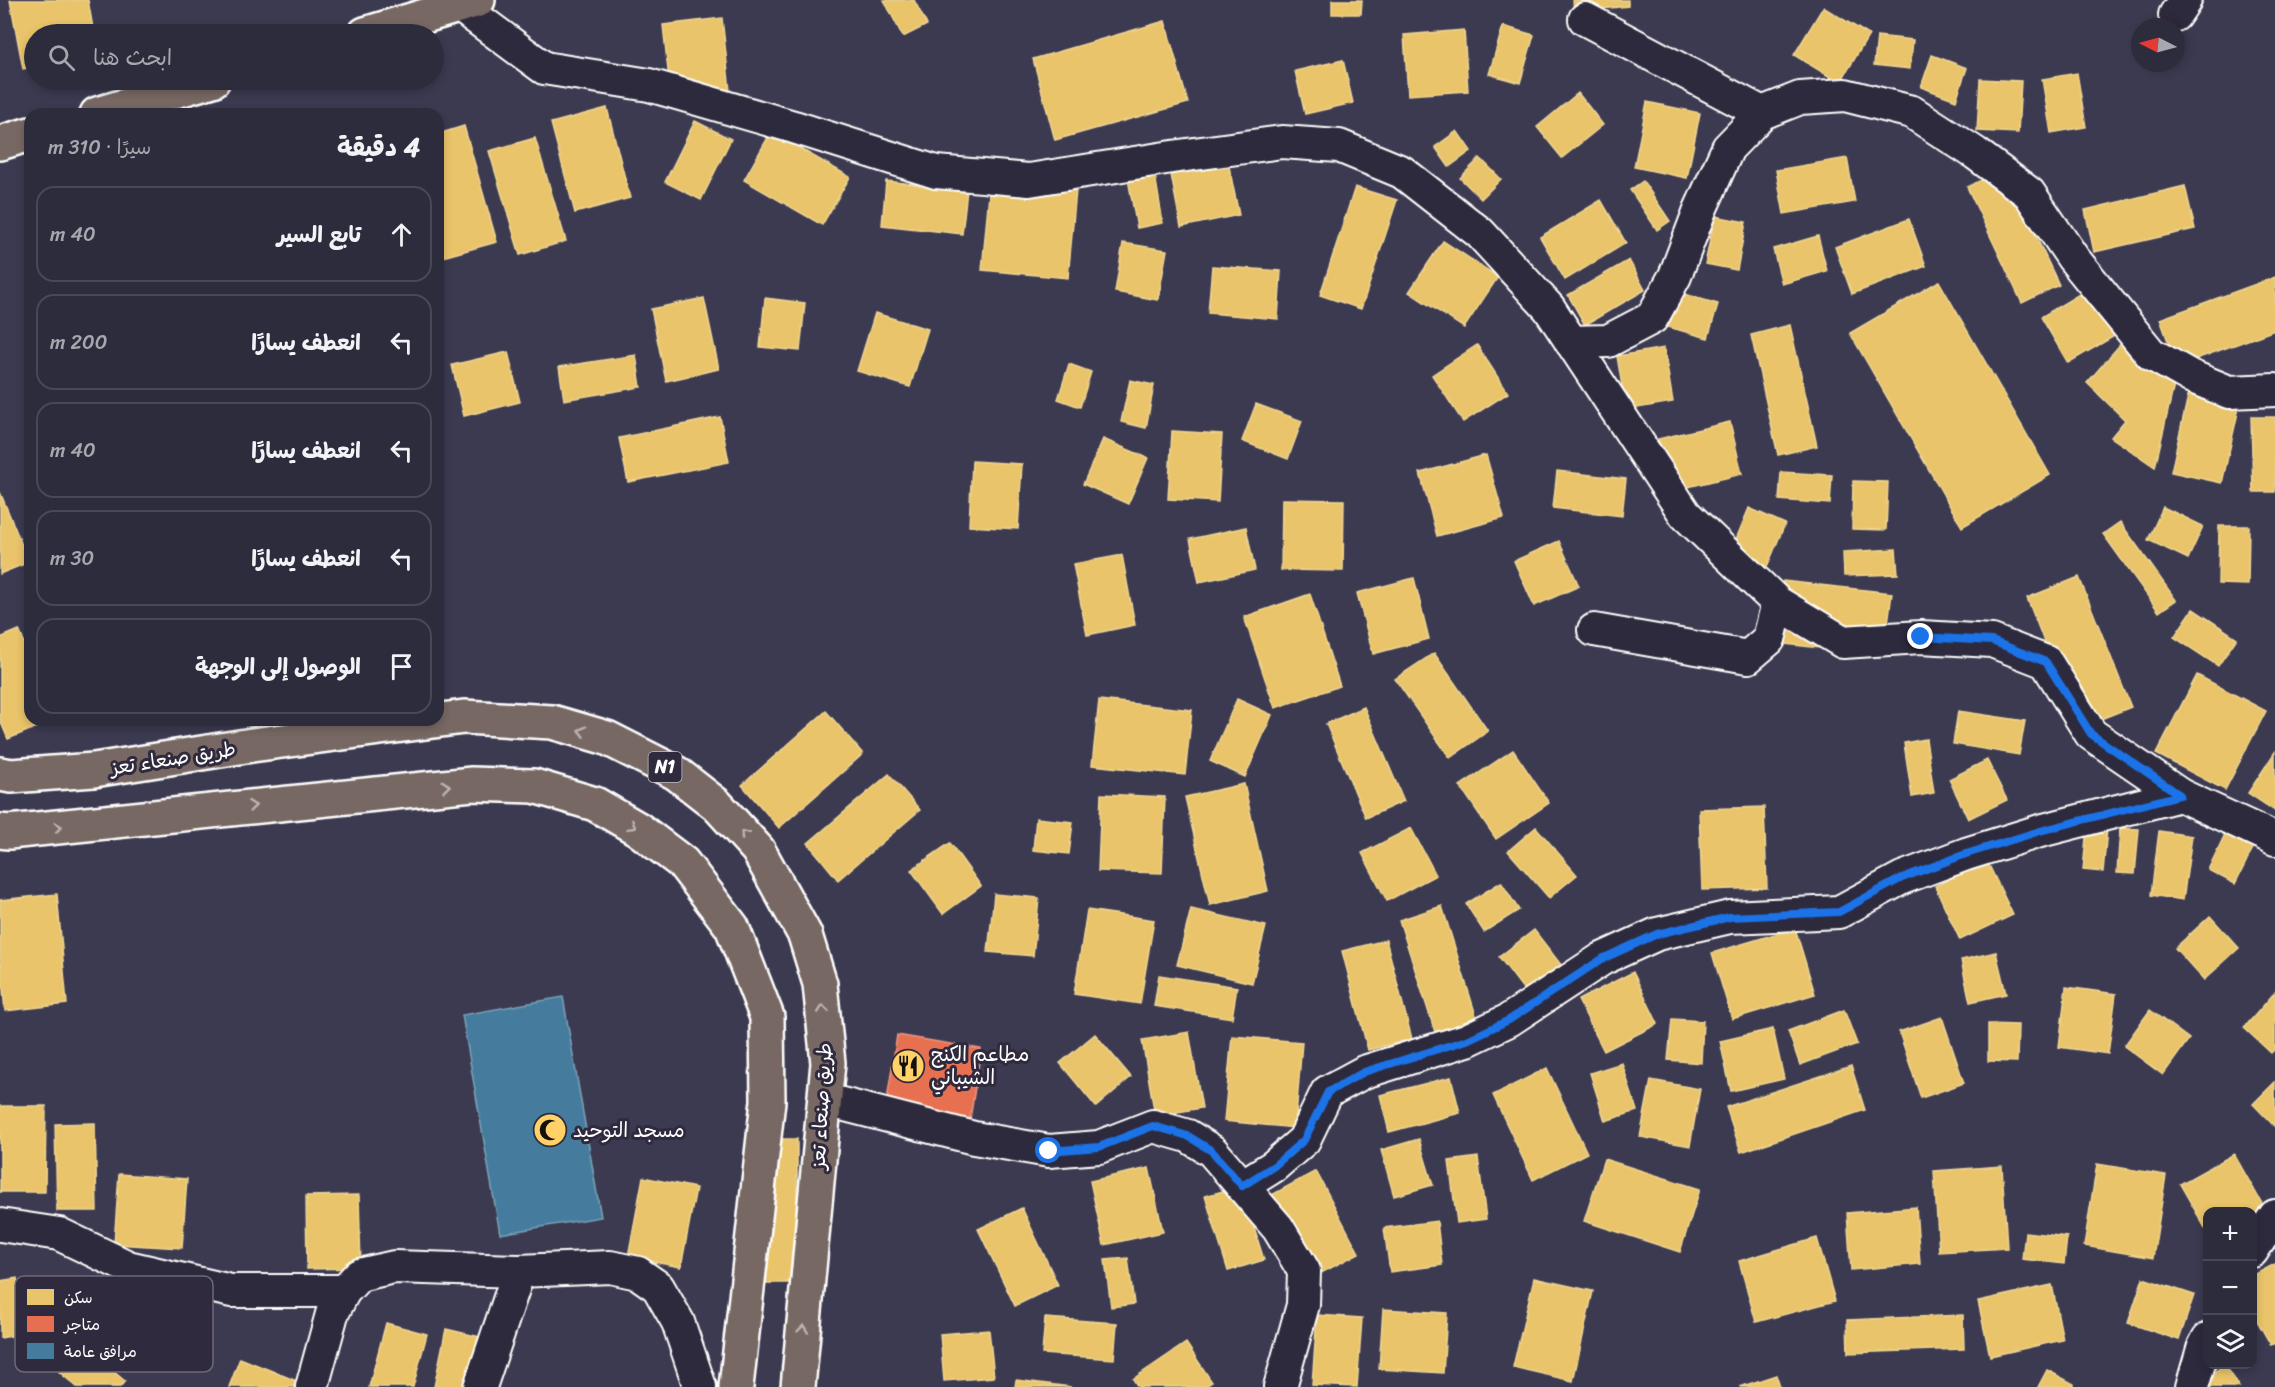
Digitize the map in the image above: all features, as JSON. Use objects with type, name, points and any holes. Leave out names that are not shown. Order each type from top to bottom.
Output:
[{"type":"highway","points":[[399,24],[469,3]]},
{"type":"highway","points":[[117,108],[179,90]]},
{"type":"highway","points":[[0,143],[24,136]]},
{"type":"highway","name":"طريق صنعاء تعز","points":[[444,720],[464,717],[552,722],[607,738],[676,773],[717,806],[758,850],[805,935],[820,984],[828,1063],[798,1387]]},
{"type":"highway","name":"طريق صنعاء تعز","points":[[0,774],[11,776],[94,770],[252,745],[396,726]]},
{"type":"highway","points":[[0,831],[20,831],[472,784],[534,786],[595,804],[638,830],[683,863],[732,927],[767,1017],[768,1101],[736,1387]]},
{"type":"street","points":[[469,3],[544,68],[649,85],[794,127],[936,172],[1029,180],[1282,142],[1339,146],[1402,172],[1480,233],[1549,308],[1685,514],[1778,603],[1843,642],[1921,637],[1992,641],[2046,662],[2091,734],[2180,795],[2275,839]]},
{"type":"street","points":[[1585,19],[1762,112]]},
{"type":"street","points":[[1571,342],[1608,341],[1652,318],[1675,276],[1700,210],[1728,148],[1762,112],[1800,98],[1845,95],[1912,111],[2029,193],[2073,258],[2151,354],[2190,376],[2229,392],[2275,390]]},
{"type":"street","points":[[1594,630],[1748,657],[1769,639],[1778,603]]},
{"type":"street","points":[[1242,1186],[1274,1166],[1304,1140],[1328,1092],[1364,1072],[1467,1040],[1509,1020],[1602,959],[1657,934],[1730,917],[1839,912],[1902,878],[1966,854],[2040,831],[2180,795]]},
{"type":"street","points":[[826,1100],[974,1138],[1049,1151],[1099,1147],[1153,1126],[1188,1136],[1212,1151],[1278,1228],[1304,1271],[1303,1305],[1280,1387]]},
{"type":"street","points":[[2257,1245],[2275,1216]]},
{"type":"street","points":[[0,1225],[59,1234],[128,1267],[167,1276]]},
{"type":"street","points":[[312,1387],[332,1314],[344,1291],[359,1275],[394,1267],[519,1270],[610,1267],[638,1273],[658,1287],[678,1322],[700,1387]]},
{"type":"street","points":[[480,1387],[519,1270]]},
{"type":"street","points":[[213,1287],[231,1291],[344,1291]]},
{"type":"street","points":[[2192,1387],[2203,1347]]},
{"type":"building: سكن","points":[[10,0],[88,0],[92,24],[24,24],[23,69]]},
{"type":"building: سكن","points":[[884,0],[914,0],[927,25],[903,37]]},
{"type":"building: سكن","points":[[1332,0],[1362,0],[1361,14],[1332,14]]},
{"type":"building: سكن","points":[[1573,0],[1628,0],[1628,6],[1574,12]]},
{"type":"building: سكن","points":[[1823,7],[1869,35],[1840,83],[1794,55]]},
{"type":"building: سكن","points":[[722,18],[731,100],[672,107],[663,25]]},
{"type":"building: سكن","points":[[1165,21],[1188,103],[1055,140],[1033,59]]},
{"type":"building: سكن","points":[[1503,26],[1534,35],[1520,83],[1489,74]]},
{"type":"building: سكن","points":[[1464,30],[1468,91],[1408,95],[1404,35]]},
{"type":"building: سكن","points":[[1877,36],[1913,40],[1910,69],[1874,65]]},
{"type":"building: سكن","points":[[1932,55],[1967,68],[1956,100],[1921,87]]},
{"type":"building: سكن","points":[[1343,60],[1353,103],[1305,114],[1295,71]]},
{"type":"building: سكن","points":[[2077,73],[2086,127],[2051,133],[2042,79]]},
{"type":"building: سكن","points":[[1980,79],[2021,81],[2018,133],[1977,131]]},
{"type":"building: سكن","points":[[1578,93],[1603,125],[1562,158],[1537,127]]},
{"type":"building: سكن","points":[[1647,102],[1700,113],[1687,178],[1634,167]]},
{"type":"building: سكن","points":[[607,108],[630,198],[575,213],[551,123]]},
{"type":"building: سكن","points":[[695,121],[731,139],[701,200],[665,182]]},
{"type":"building: سكن","points":[[464,126],[497,242],[444,257],[444,132]]},
{"type":"building: سكن","points":[[1457,131],[1471,151],[1449,167],[1435,147]]},
{"type":"building: سكن","points":[[771,132],[850,177],[822,225],[744,180]]},
{"type":"building: سكن","points":[[535,138],[566,241],[520,255],[489,151]]},
{"type":"building: سكن","points":[[1226,152],[1239,215],[1181,227],[1169,164]]},
{"type":"building: سكن","points":[[1480,158],[1501,179],[1481,199],[1460,178]]},
{"type":"building: سكن","points":[[1847,158],[1855,202],[1784,214],[1776,170]]},
{"type":"building: سكن","points":[[1153,163],[1163,223],[1137,228],[1126,168]]},
{"type":"building: سكن","points":[[2004,169],[2059,285],[2022,303],[1967,187]]},
{"type":"building: سكن","points":[[886,181],[967,190],[962,234],[882,225]]},
{"type":"building: سكن","points":[[1643,181],[1670,221],[1657,230],[1630,190]]},
{"type":"building: سكن","points":[[990,183],[1076,190],[1068,278],[982,270]]},
{"type":"building: سكن","points":[[2185,186],[2195,229],[2094,252],[2085,210]]},
{"type":"building: سكن","points":[[1355,187],[1397,200],[1361,309],[1320,295]]},
{"type":"building: سكن","points":[[1601,200],[1626,243],[1565,280],[1540,237]]},
{"type":"building: سكن","points":[[1715,216],[1746,222],[1737,270],[1705,264]]},
{"type":"building: سكن","points":[[1909,219],[1926,266],[1852,294],[1835,247]]},
{"type":"building: سكن","points":[[1818,236],[1827,271],[1782,284],[1773,249]]},
{"type":"building: سكن","points":[[1443,241],[1498,277],[1464,328],[1409,292]]},
{"type":"building: سكن","points":[[1123,243],[1167,250],[1158,300],[1115,292]]},
{"type":"building: سكن","points":[[1629,260],[1645,290],[1585,325],[1568,295]]},
{"type":"building: سكن","points":[[1212,266],[1281,271],[1278,319],[1208,313]]},
{"type":"building: سكن","points":[[2275,277],[2275,330],[2177,366],[2160,319]]},
{"type":"building: سكن","points":[[1939,281],[2050,475],[1962,527],[1850,333]]},
{"type":"building: سكن","points":[[2096,284],[2123,331],[2068,363],[2041,317]]},
{"type":"building: سكن","points":[[1677,292],[1718,304],[1708,338],[1668,327]]},
{"type":"building: سكن","points":[[704,298],[719,369],[666,381],[651,309]]},
{"type":"building: سكن","points":[[765,298],[805,303],[800,351],[760,347]]},
{"type":"building: سكن","points":[[875,313],[928,329],[910,387],[857,371]]},
{"type":"building: سكن","points":[[1790,325],[1817,446],[1778,455],[1751,335]]},
{"type":"building: سكن","points":[[2123,341],[2174,385],[2155,467],[2111,437],[2125,420],[2087,383]]},
{"type":"building: سكن","points":[[1477,345],[1508,393],[1463,422],[1432,375]]},
{"type":"building: سكن","points":[[1664,348],[1673,402],[1626,410],[1617,356]]},
{"type":"building: سكن","points":[[508,352],[520,402],[464,416],[452,365]]},
{"type":"building: سكن","points":[[636,355],[641,387],[564,400],[559,367]]},
{"type":"building: سكن","points":[[1069,364],[1091,372],[1080,407],[1058,399]]},
{"type":"building: سكن","points":[[1130,380],[1154,385],[1146,428],[1121,422]]},
{"type":"building: سكن","points":[[2190,387],[2241,399],[2222,483],[2171,472]]},
{"type":"building: سكن","points":[[1256,404],[1302,421],[1288,459],[1242,441]]},
{"type":"building: سكن","points":[[720,417],[729,462],[628,482],[619,438]]},
{"type":"building: سكن","points":[[2251,417],[2275,417],[2275,492],[2253,492]]},
{"type":"building: سكن","points":[[1730,422],[1742,474],[1671,491],[1658,439]]},
{"type":"building: سكن","points":[[1172,431],[1222,434],[1218,502],[1168,499]]},
{"type":"building: سكن","points":[[1103,439],[1148,458],[1128,504],[1083,484]]},
{"type":"building: سكن","points":[[1486,455],[1504,518],[1437,536],[1420,473]]},
{"type":"building: سكن","points":[[972,461],[1022,464],[1018,529],[969,526]]},
{"type":"building: سكن","points":[[1557,471],[1626,479],[1622,516],[1553,508]]},
{"type":"building: سكن","points":[[1781,472],[1832,475],[1830,504],[1779,500]]},
{"type":"building: سكن","points":[[1853,481],[1888,482],[1886,530],[1852,529]]},
{"type":"building: سكن","points":[[0,492],[24,550],[24,564],[0,574]]},
{"type":"building: سكن","points":[[1282,499],[1344,500],[1343,571],[1281,570]]},
{"type":"building: سكن","points":[[2163,507],[2203,526],[2188,559],[2148,540]]},
{"type":"building: سكن","points":[[1749,508],[1785,524],[1767,567],[1731,551]]},
{"type":"building: سكن","points":[[2120,522],[2176,600],[2159,612],[2103,534]]},
{"type":"building: سكن","points":[[2219,526],[2249,526],[2248,585],[2218,584]]},
{"type":"building: سكن","points":[[1246,527],[1255,570],[1199,582],[1190,539]]},
{"type":"building: سكن","points":[[1559,541],[1579,586],[1534,606],[1514,561]]},
{"type":"building: سكن","points":[[1896,549],[1898,574],[1844,576],[1843,552]]},
{"type":"building: سكن","points":[[1122,555],[1135,625],[1087,635],[1073,564]]},
{"type":"building: سكن","points":[[2079,577],[2131,707],[2078,728],[2027,598]]},
{"type":"building: سكن","points":[[1414,578],[1429,639],[1373,654],[1357,593]]},
{"type":"building: سكن","points":[[1783,581],[1892,593],[1884,655],[1776,643]]},
{"type":"building: سكن","points":[[1310,594],[1340,686],[1275,708],[1244,617]]},
{"type":"building: سكن","points":[[2193,609],[2237,638],[2218,666],[2174,637]]},
{"type":"building: سكن","points":[[19,630],[24,642],[24,726],[39,726],[8,739],[0,720],[0,638]]},
{"type":"building: سكن","points":[[1434,653],[1488,731],[1450,758],[1395,679]]},
{"type":"building: سكن","points":[[2197,675],[2266,711],[2225,790],[2156,754]]},
{"type":"building: سكن","points":[[1237,699],[1272,715],[1245,777],[1210,761]]},
{"type":"building: سكن","points":[[1099,700],[1192,710],[1185,775],[1092,765]]},
{"type":"building: سكن","points":[[1364,707],[1404,801],[1366,818],[1326,724]]},
{"type":"building: سكن","points":[[826,711],[863,754],[779,828],[742,785]]},
{"type":"building: سكن","points":[[1958,711],[2025,721],[2019,755],[1953,744]]},
{"type":"building: سكن","points":[[1926,739],[1934,793],[1912,797],[1904,743]]},
{"type":"building: سكن","points":[[1513,750],[1549,803],[1496,839],[1460,786]]},
{"type":"building: سكن","points":[[2275,752],[2275,811],[2248,793]]},
{"type":"building: سكن","points":[[1987,760],[2007,800],[1968,819],[1949,779]]},
{"type":"building: سكن","points":[[889,774],[920,810],[838,880],[808,843]]},
{"type":"building: سكن","points":[[1244,784],[1268,891],[1210,905],[1185,797]]},
{"type":"building: سكن","points":[[1101,794],[1165,797],[1162,873],[1098,871]]},
{"type":"building: سكن","points":[[1764,807],[1767,888],[1702,890],[1699,809]]},
{"type":"building: سكن","points":[[1036,818],[1073,822],[1069,854],[1033,850]]},
{"type":"building: سكن","points":[[1536,827],[1577,875],[1549,898],[1508,851]]},
{"type":"building: سكن","points":[[2087,827],[2107,829],[2103,872],[2083,870]]},
{"type":"building: سكن","points":[[1411,828],[1436,875],[1387,901],[1362,853]]},
{"type":"building: سكن","points":[[2120,828],[2139,829],[2135,874],[2117,873]]},
{"type":"building: سكن","points":[[2227,830],[2255,844],[2235,884],[2208,870]]},
{"type":"building: سكن","points":[[2159,831],[2192,836],[2183,900],[2151,895]]},
{"type":"building: سكن","points":[[950,843],[981,886],[943,914],[911,870]]},
{"type":"building: سكن","points":[[1987,861],[2013,915],[1960,940],[1935,886]]},
{"type":"building: سكن","points":[[1501,882],[1519,910],[1484,932],[1466,904]]},
{"type":"building: سكن","points":[[57,894],[67,1004],[5,1011],[0,958],[0,900]]},
{"type":"building: سكن","points":[[994,894],[1039,898],[1033,956],[988,952]]},
{"type":"building: سكن","points":[[1442,906],[1478,1022],[1436,1035],[1399,920]]},
{"type":"building: سكن","points":[[1191,909],[1266,926],[1252,983],[1177,965]]},
{"type":"building: سكن","points":[[1087,910],[1154,920],[1140,1004],[1074,994]]},
{"type":"building: سكن","points":[[2210,916],[2239,948],[2204,980],[2175,948]]},
{"type":"building: سكن","points":[[1795,928],[1815,994],[1732,1019],[1712,953]]},
{"type":"building: سكن","points":[[1534,930],[1568,974],[1533,1002],[1499,957]]},
{"type":"building: سكن","points":[[1386,940],[1412,1039],[1368,1050],[1342,951]]},
{"type":"building: سكن","points":[[1996,952],[2006,994],[1970,1002],[1961,960]]},
{"type":"building: سكن","points":[[1633,972],[1658,1024],[1604,1051],[1578,1000]]},
{"type":"building: سكن","points":[[1159,975],[1237,987],[1232,1018],[1154,1006]]},
{"type":"building: سكن","points":[[2066,987],[2116,994],[2108,1054],[2059,1047]]},
{"type":"building: سكن","points":[[2275,992],[2275,1049],[2271,1053],[2244,1028]]},
{"type":"building: سكن","points":[[1844,1010],[1857,1044],[1800,1065],[1788,1031]]},
{"type":"building: سكن","points":[[2150,1010],[2189,1039],[2163,1075],[2124,1046]]},
{"type":"building: سكن","points":[[1942,1017],[1964,1083],[1921,1098],[1899,1032]]},
{"type":"building: سكن","points":[[1672,1019],[1703,1021],[1701,1063],[1668,1060]]},
{"type":"building: سكن","points":[[1988,1024],[2018,1025],[2017,1062],[1988,1061]]},
{"type":"building: سكن","points":[[1773,1029],[1784,1079],[1731,1091],[1720,1041]]},
{"type":"building: سكن","points":[[1189,1032],[1202,1108],[1155,1116],[1142,1040]]},
{"type":"building: سكن","points":[[1095,1034],[1131,1077],[1096,1107],[1060,1063]]},
{"type":"building: سكن","points":[[1232,1036],[1302,1042],[1295,1128],[1224,1121]]},
{"type":"building: سكن","points":[[1622,1063],[1637,1111],[1605,1121],[1590,1073]]},
{"type":"building: سكن","points":[[1851,1066],[1865,1110],[1741,1152],[1726,1107]]},
{"type":"building: سكن","points":[[1547,1068],[1587,1153],[1533,1180],[1493,1095]]},
{"type":"building: سكن","points":[[1451,1077],[1460,1113],[1389,1132],[1380,1095]]},
{"type":"building: سكن","points":[[1651,1080],[1700,1089],[1690,1146],[1640,1137]]},
{"type":"building: سكن","points":[[2275,1082],[2275,1127],[2253,1104]]},
{"type":"building: سكن","points":[[0,1106],[46,1106],[45,1192],[0,1192]]},
{"type":"building: سكن","points":[[95,1123],[97,1211],[57,1211],[55,1124]]},
{"type":"building: سكن","points":[[755,1139],[797,1139],[797,1283],[755,1283]]},
{"type":"building: سكن","points":[[1419,1139],[1433,1185],[1394,1196],[1381,1150]]},
{"type":"building: سكن","points":[[2234,1154],[2274,1225],[2257,1234],[2257,1207],[2203,1207],[2203,1224],[2180,1184]]},
{"type":"building: سكن","points":[[1478,1157],[1486,1219],[1457,1223],[1449,1161]]},
{"type":"building: سكن","points":[[1604,1159],[1700,1189],[1680,1252],[1584,1221]]},
{"type":"building: سكن","points":[[2097,1164],[2166,1175],[2153,1258],[2084,1246]]},
{"type":"building: سكن","points":[[2002,1166],[2007,1248],[1939,1252],[1934,1171]]},
{"type":"building: سكن","points":[[1149,1168],[1163,1232],[1104,1245],[1090,1181]]},
{"type":"building: سكن","points":[[1316,1171],[1359,1253],[1308,1280],[1266,1198]]},
{"type":"building: سكن","points":[[119,1174],[187,1179],[182,1248],[114,1244]]},
{"type":"building: سكن","points":[[643,1177],[696,1188],[681,1267],[628,1257]]},
{"type":"building: سكن","points":[[1241,1186],[1264,1260],[1228,1271],[1205,1196]]},
{"type":"building: سكن","points":[[359,1195],[361,1268],[307,1269],[306,1196]]},
{"type":"building: سكن","points":[[1916,1207],[1920,1264],[1851,1270],[1847,1213]]},
{"type":"building: سكن","points":[[1022,1208],[1058,1285],[1015,1306],[978,1229]]},
{"type":"building: سكن","points":[[1437,1221],[1442,1265],[1390,1272],[1384,1228]]},
{"type":"building: سكن","points":[[2025,1232],[2067,1237],[2064,1264],[2022,1259]]},
{"type":"building: سكن","points":[[1817,1238],[1835,1301],[1756,1322],[1739,1261]]},
{"type":"building: سكن","points":[[1128,1258],[1134,1304],[1111,1307],[1105,1260]]},
{"type":"building: سكن","points":[[2275,1264],[2275,1343],[2271,1345],[2257,1321],[2257,1273]]},
{"type":"building: سكن","points":[[15,1278],[15,1335],[0,1338],[0,1281]]},
{"type":"building: سكن","points":[[1534,1278],[1593,1291],[1573,1381],[1513,1367]]},
{"type":"building: سكن","points":[[2143,1278],[2194,1295],[2179,1340],[2128,1323]]},
{"type":"building: سكن","points":[[2052,1285],[2063,1340],[1990,1356],[1978,1301]]},
{"type":"building: سكن","points":[[1383,1309],[1447,1313],[1443,1373],[1379,1369]]},
{"type":"building: سكن","points":[[1317,1315],[1362,1318],[1357,1387],[1312,1385]]},
{"type":"building: سكن","points":[[1963,1315],[1964,1349],[1848,1353],[1847,1320]]},
{"type":"building: سكن","points":[[1045,1318],[1117,1323],[1114,1359],[1042,1354]]},
{"type":"building: سكن","points":[[386,1323],[427,1334],[413,1387],[369,1387]]},
{"type":"building: سكن","points":[[446,1329],[489,1339],[478,1387],[434,1387]]},
{"type":"building: سكن","points":[[989,1330],[994,1377],[944,1381],[940,1334]]},
{"type":"building: سكن","points":[[1186,1343],[1212,1382],[1204,1387],[1138,1387],[1133,1379]]},
{"type":"building: سكن","points":[[240,1358],[299,1382],[297,1387],[229,1387]]},
{"type":"building: سكن","points":[[2219,1369],[2227,1369],[2239,1387],[2194,1387]]},
{"type":"building: سكن","points":[[2047,1370],[2074,1384],[2073,1387],[2038,1387]]},
{"type":"building: سكن","points":[[59,1372],[114,1372],[125,1381],[120,1387],[77,1387]]},
{"type":"building: سكن","points":[[1776,1375],[1780,1387],[1740,1387]]},
{"type":"building: سكن","points":[[1016,1380],[1071,1387],[1015,1387]]},
{"type":"building: متاجر","points":[[897,1035],[981,1049],[969,1126],[885,1113]]},
{"type":"building: مرافق عامة","points":[[563,997],[601,1217],[500,1234],[462,1015]]},
{"type":"place","name":"مطاعم الكنج الشيباني","points":[[908,1066]]},
{"type":"place","name":"مسجد التوحيد","points":[[550,1130]]},
{"type":"route","points":[[1049,1151],[1099,1147],[1153,1126],[1188,1136],[1212,1151],[1242,1186],[1274,1166],[1304,1140],[1328,1092],[1364,1072],[1467,1040],[1509,1020],[1602,959],[1657,934],[1730,917],[1839,912],[1902,878],[1966,854],[2040,831],[2180,795],[2091,734],[2046,662],[1992,641],[1921,637]]}]
